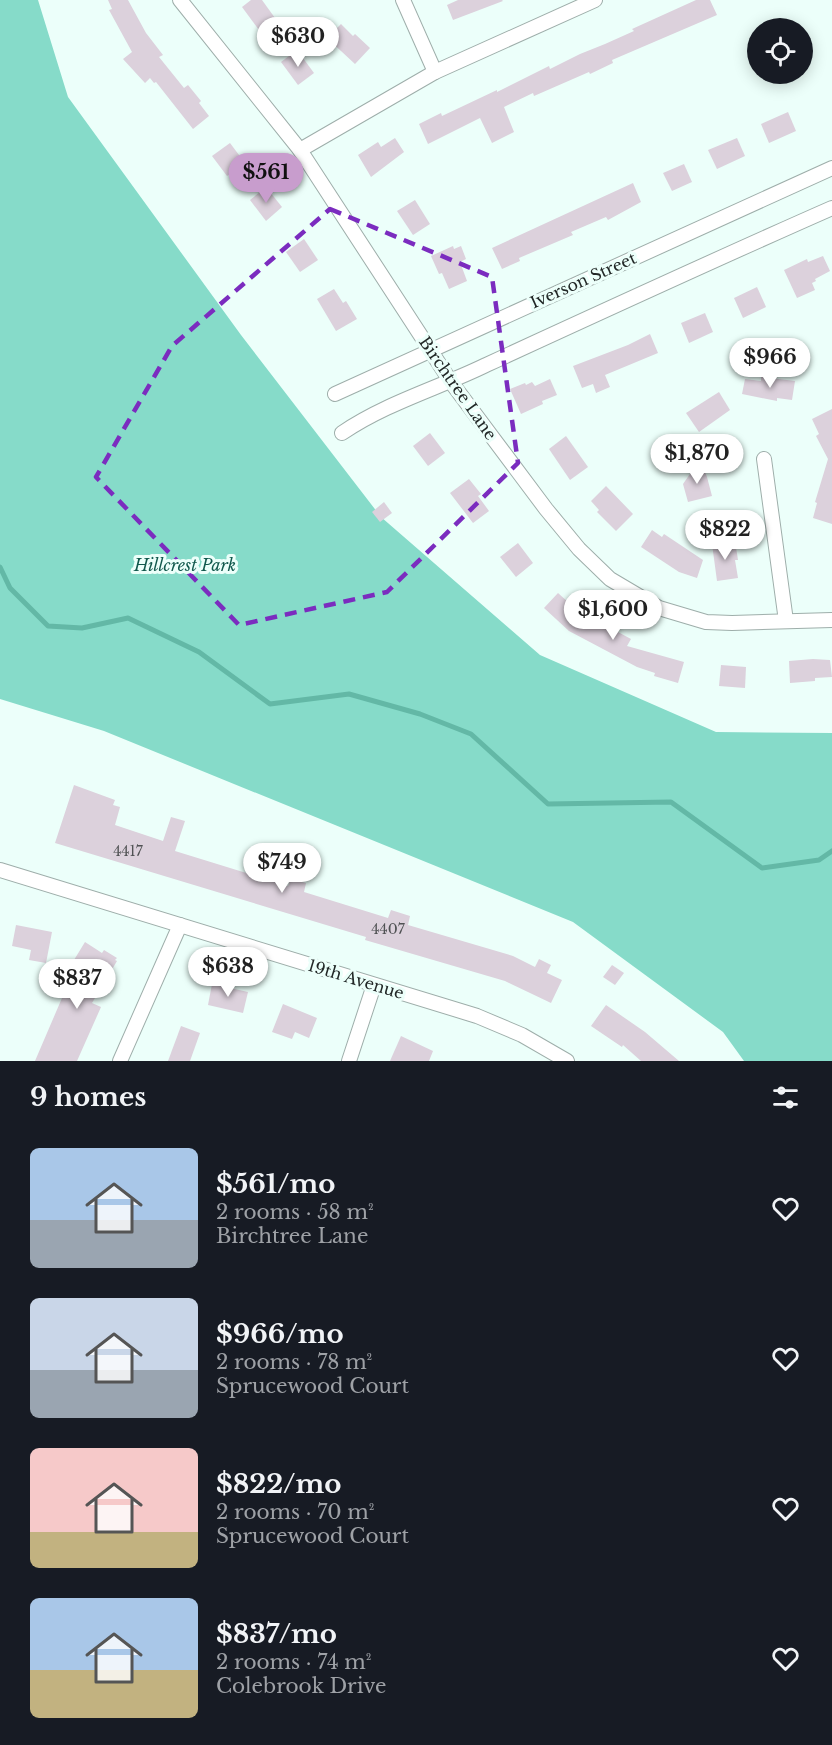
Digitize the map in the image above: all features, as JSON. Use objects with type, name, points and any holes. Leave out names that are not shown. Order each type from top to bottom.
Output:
[{"type":"street","name":"Birchtree Lane","points":[[180,0],[300,150],[451,382],[546,509],[579,549],[609,579],[659,609],[706,622],[832,620]]},
{"type":"street","points":[[403,0],[435,72]]},
{"type":"street","points":[[300,150],[435,72],[595,0]]},
{"type":"street","name":"Iverson Street","points":[[335,394],[832,168]]},
{"type":"street","points":[[342,433],[389,408],[451,382],[641,293],[832,208]]},
{"type":"street","points":[[764,459],[786,621]]},
{"type":"street","name":"19th Avenue","points":[[0,870],[477,1016],[522,1035],[561,1059]]},
{"type":"street","points":[[120,1061],[180,925]]},
{"type":"street","points":[[349,1061],[374,985]]},
{"type":"highlighted area","points":[[330,209],[492,277],[518,463],[387,592],[239,625],[96,477],[172,346]]},
{"type":"green space","name":"Hillcrest Park","points":[[0,0],[38,0],[68,97],[241,335],[381,517],[540,655],[716,732],[832,733],[832,1061],[744,1061],[723,1032],[573,922],[104,731],[0,699]]},
{"type":"building","points":[[108,0],[128,0],[146,33],[163,55],[159,57],[184,88],[188,85],[201,101],[199,103],[209,116],[193,129],[156,82],[154,83],[150,78],[145,83],[123,59],[132,52],[109,10],[112,9]]},
{"type":"building","points":[[251,0],[262,0],[275,18],[259,30],[242,7]]},
{"type":"building","points":[[458,0],[503,1],[453,20],[447,5]]},
{"type":"building","points":[[696,0],[710,0],[717,15],[612,60],[613,63],[590,74],[589,72],[534,96],[533,93],[504,107],[514,132],[492,143],[480,118],[428,144],[419,124],[441,113],[442,116],[497,90],[497,92],[549,66],[550,69]]},
{"type":"building","points":[[341,24],[370,48],[355,64],[327,38]]},
{"type":"building","points":[[297,50],[314,73],[298,85],[281,62]]},
{"type":"building","points":[[788,112],[796,131],[769,143],[761,124]]},
{"type":"building","points":[[395,138],[404,152],[371,177],[358,155],[378,142],[381,147]]},
{"type":"building","points":[[737,138],[745,156],[717,169],[708,150]]},
{"type":"building","points":[[230,143],[245,163],[227,176],[212,156]]},
{"type":"building","points":[[684,164],[692,182],[672,191],[663,173]]},
{"type":"building","points":[[633,183],[641,202],[608,220],[606,217],[571,232],[573,235],[519,258],[520,261],[502,269],[492,248]]},
{"type":"building","points":[[266,187],[282,207],[266,221],[250,200]]},
{"type":"building","points":[[415,200],[430,224],[413,235],[397,211]]},
{"type":"building","points":[[304,239],[318,260],[300,272],[286,252]]},
{"type":"building","points":[[453,246],[454,249],[461,246],[466,259],[460,262],[467,281],[449,289],[431,256]]},
{"type":"building","points":[[823,256],[830,271],[815,279],[816,281],[812,283],[815,290],[797,298],[784,270],[807,259],[808,262]]},
{"type":"building","points":[[757,287],[766,307],[743,318],[734,298]]},
{"type":"building","points":[[334,289],[343,303],[346,301],[357,319],[336,331],[317,299]]},
{"type":"building","points":[[705,313],[713,332],[689,343],[681,323]]},
{"type":"building","points":[[650,334],[658,353],[605,375],[610,387],[596,393],[593,384],[582,388],[573,366]]},
{"type":"building","points":[[761,377],[795,381],[792,400],[777,398],[777,401],[742,394],[745,379],[761,381]]},
{"type":"building","points":[[550,379],[557,395],[521,414],[510,389],[532,382],[535,386]]},
{"type":"building","points":[[719,392],[730,410],[699,432],[686,413]]},
{"type":"building","points":[[832,409],[832,524],[813,518],[817,503],[815,502],[828,459],[816,436],[819,434],[812,419]]},
{"type":"building","points":[[430,433],[445,453],[428,466],[413,446]]},
{"type":"building","points":[[566,436],[588,467],[570,480],[549,449]]},
{"type":"building","points":[[699,461],[702,473],[705,472],[707,477],[712,496],[688,502],[683,484]]},
{"type":"building","points":[[469,479],[481,494],[478,496],[489,511],[473,523],[450,493]]},
{"type":"building","points":[[606,486],[633,514],[616,531],[597,512],[599,510],[591,501]]},
{"type":"building","points":[[384,502],[392,513],[380,522],[372,512]]},
{"type":"building","points":[[652,530],[662,537],[664,534],[703,560],[697,578],[679,572],[641,547]]},
{"type":"building","points":[[735,541],[738,578],[717,581],[712,544]]},
{"type":"building","points":[[518,543],[533,563],[516,577],[500,557]]},
{"type":"building","points":[[558,593],[590,622],[592,618],[631,639],[627,646],[684,662],[678,683],[654,676],[655,673],[637,667],[569,631],[544,608]]},
{"type":"building","points":[[830,660],[832,677],[790,683],[789,661]]},
{"type":"building","points":[[721,665],[746,667],[745,688],[719,686]]},
{"type":"building","points":[[74,785],[115,800],[113,805],[120,807],[115,825],[163,841],[171,817],[185,821],[175,851],[288,886],[291,879],[306,883],[304,892],[388,918],[391,910],[410,916],[408,925],[513,956],[535,967],[539,959],[551,965],[547,973],[562,980],[551,1003],[505,981],[365,940],[366,937],[55,843]]},
{"type":"building","points":[[16,925],[52,932],[46,963],[29,960],[31,950],[12,946]]},
{"type":"building","points":[[85,942],[102,953],[104,950],[117,958],[92,1003],[101,1007],[77,1061],[35,1061],[65,991],[75,995],[90,969],[74,960]]},
{"type":"building","points":[[612,965],[624,973],[615,985],[603,977]]},
{"type":"building","points":[[212,984],[248,992],[243,1013],[208,1005]]},
{"type":"building","points":[[283,1004],[317,1018],[309,1038],[295,1032],[292,1039],[272,1032]]},
{"type":"building","points":[[606,1005],[645,1032],[679,1061],[641,1061],[623,1045],[622,1047],[591,1026]]},
{"type":"building","points":[[181,1026],[200,1033],[190,1061],[168,1061]]},
{"type":"building","points":[[401,1036],[433,1051],[429,1061],[390,1061]]},
{"type":"waterway","points":[[0,567],[10,588],[48,626],[82,628],[128,618],[199,652],[270,704],[349,694],[420,714],[471,734],[548,804],[671,802],[762,868],[819,860],[832,851]]}]
